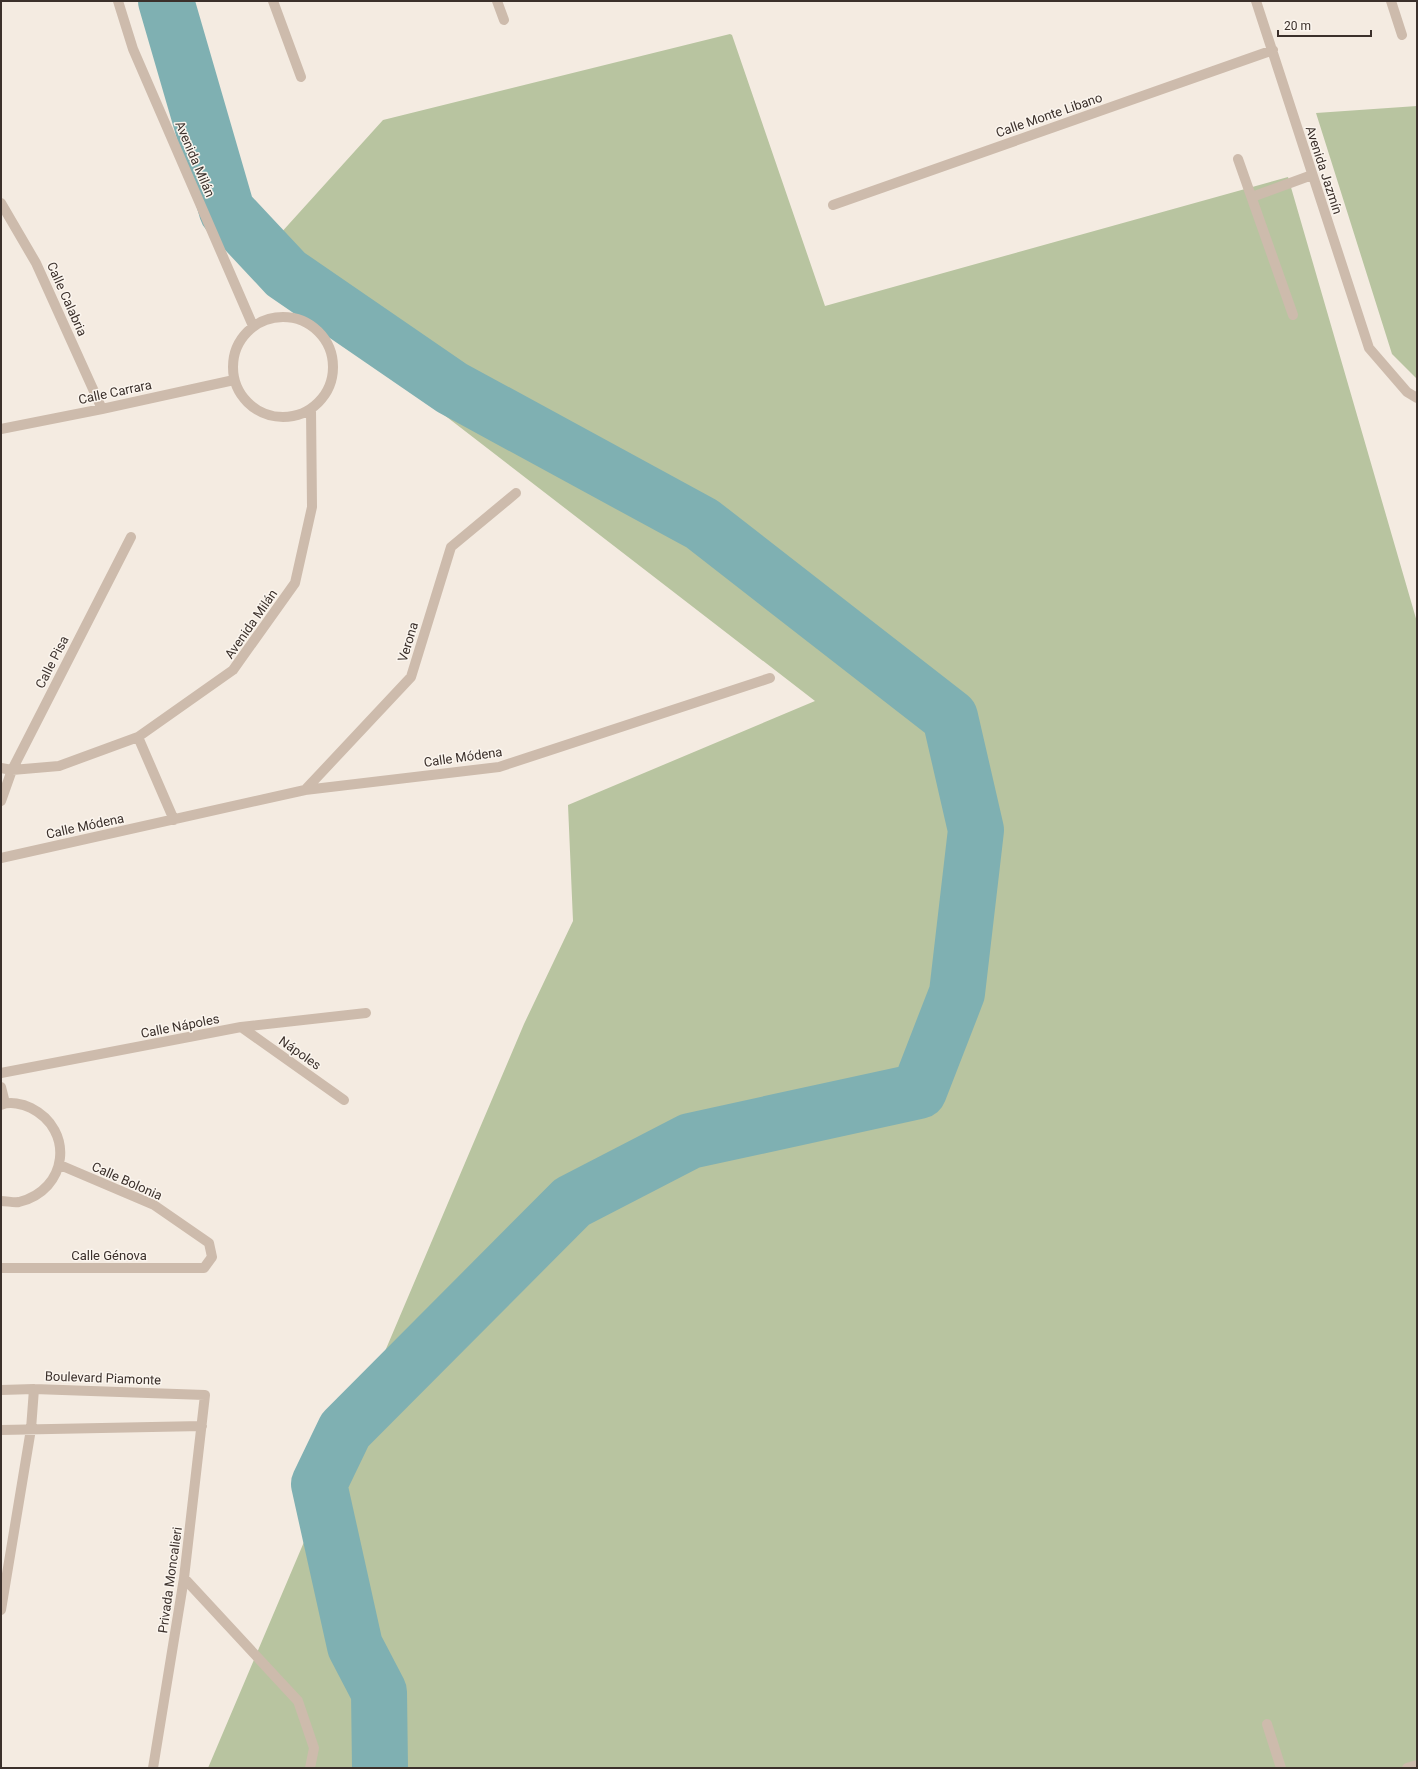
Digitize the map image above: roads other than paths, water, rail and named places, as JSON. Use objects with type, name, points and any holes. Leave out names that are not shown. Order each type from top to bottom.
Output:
[{"type":"street","name":"Avenida Milán","points":[[118,1],[133,49],[253,326]]},
{"type":"street","points":[[273,1],[301,77]]},
{"type":"street","points":[[498,1],[504,20]]},
{"type":"street","name":"Avenida Jazmín","points":[[1256,1],[1369,348],[1407,392],[1417,398]]},
{"type":"street","points":[[1391,1],[1402,35]]},
{"type":"street","name":"Calle Monte Libano","points":[[833,205],[1273,50]]},
{"type":"street","points":[[1238,159],[1293,315]]},
{"type":"street","points":[[1252,197],[1312,175]]},
{"type":"street","name":"Calle Calabria","points":[[1,203],[36,263],[102,409]]},
{"type":"street","points":[[283,317],[299,319],[313,327],[324,338],[331,353],[333,368],[331,384],[323,398],[311,409],[297,416],[281,418],[266,414],[252,406],[241,394],[234,380],[233,365],[236,350],[243,337],[253,326],[268,319],[283,317]]},
{"type":"street","name":"Calle Carrara","points":[[1,429],[102,409],[234,380]]},
{"type":"street","name":"Avenida Milán","points":[[1,768],[12,770],[59,766],[138,737],[233,670],[295,583],[312,507],[311,409]]},
{"type":"street","name":"Verona","points":[[305,790],[411,677],[451,547],[516,493]]},
{"type":"street","name":"Calle Pisa","points":[[1,801],[12,770],[131,537]]},
{"type":"street","name":"Calle Módena","points":[[1,858],[305,790],[499,767],[770,678]]},
{"type":"street","points":[[138,737],[174,820]]},
{"type":"street","name":"Calle Nápoles","points":[[1,1073],[241,1027],[366,1013]]},
{"type":"street","name":"Nápoles","points":[[241,1027],[344,1100]]},
{"type":"street","points":[[1,1087],[3,1104],[24,1105],[41,1114],[54,1128],[60,1146],[60,1166],[51,1183],[36,1196],[18,1202],[1,1201]]},
{"type":"street","name":"Calle Bolonia","points":[[60,1166],[154,1205],[209,1243],[212,1257]]},
{"type":"street","name":"Calle Génova","points":[[1,1268],[204,1268],[212,1257]]},
{"type":"street","points":[[1,1610],[31,1429],[34,1389]]},
{"type":"street","name":"Boulevard Piamonte","points":[[1,1390],[34,1389],[205,1395]]},
{"type":"street","name":"Privada Moncalieri","points":[[153,1768],[184,1578],[205,1395]]},
{"type":"street","points":[[1,1430],[202,1426]]},
{"type":"street","points":[[184,1578],[298,1701],[314,1748],[310,1768]]},
{"type":"street","points":[[1266,1724],[1281,1768]]},
{"type":"street","points":[[1406,1768],[1417,1765]]},
{"type":"waterway","points":[[166,1],[227,211],[286,274],[452,388],[702,524],[950,717],[976,830],[957,993],[919,1091],[690,1141],[572,1202],[345,1430],[319,1484],[355,1646],[379,1692],[380,1768]]}]
